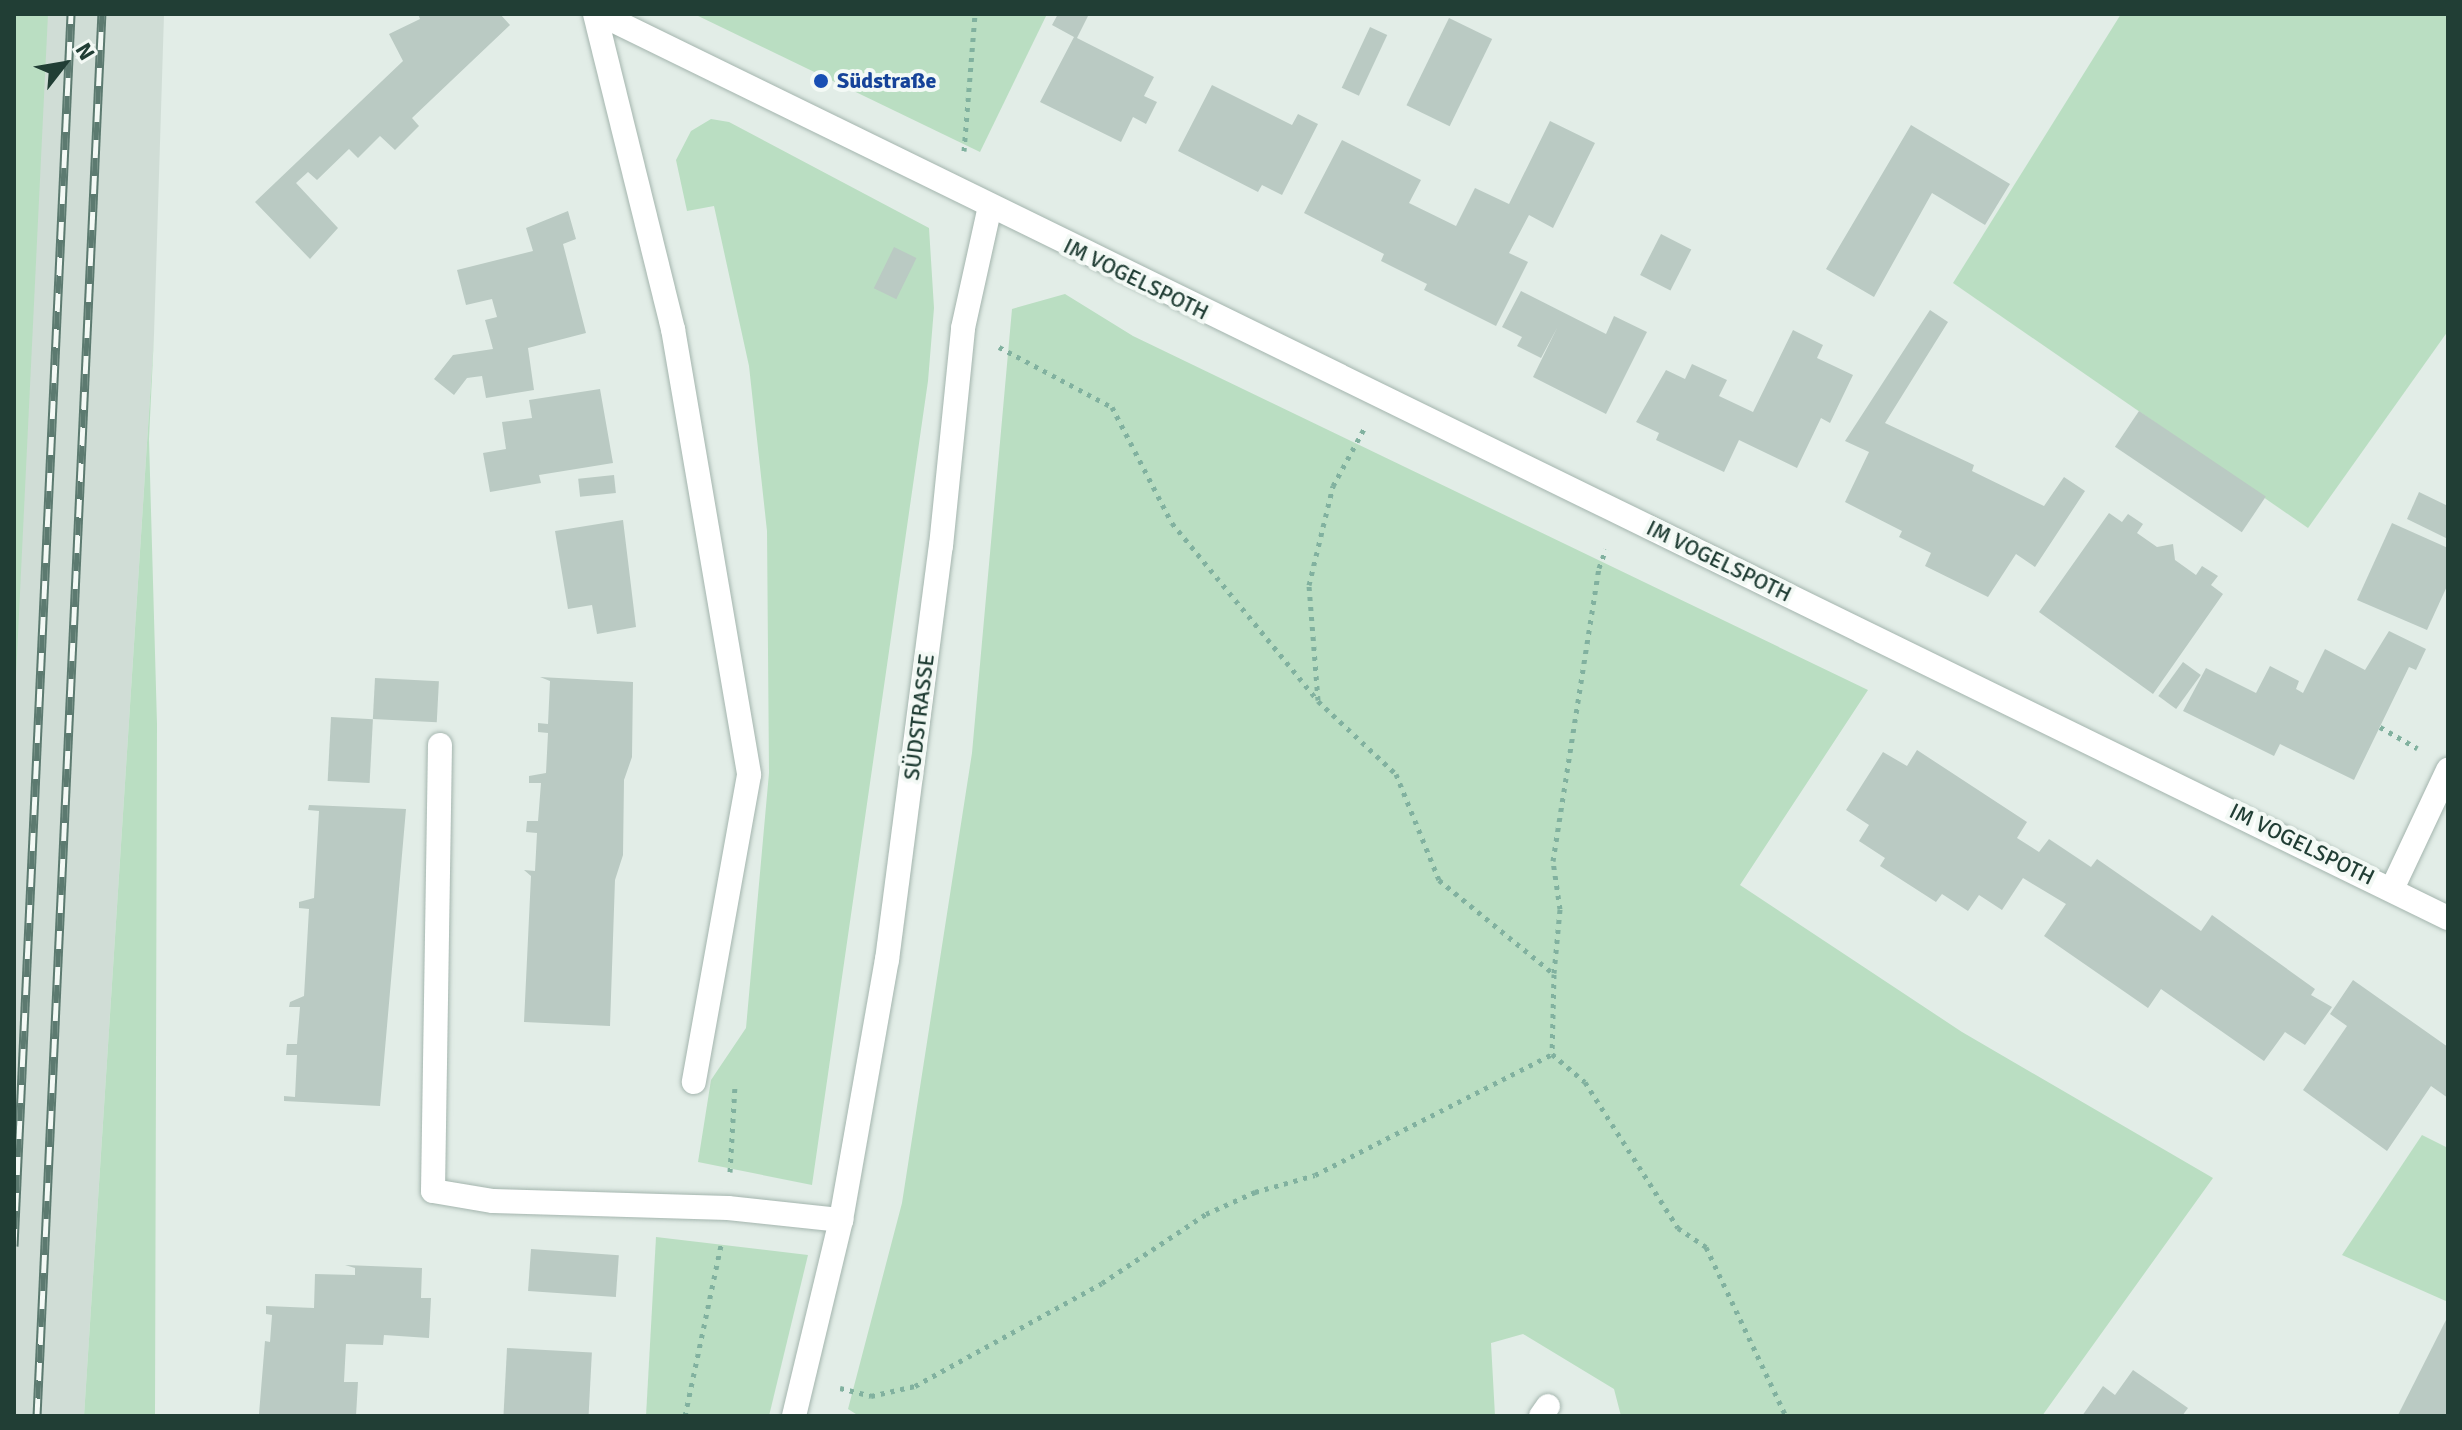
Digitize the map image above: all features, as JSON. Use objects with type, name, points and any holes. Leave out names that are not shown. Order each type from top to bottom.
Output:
[{"type":"street","points":[[598,14],[990,206]]},
{"type":"street","points":[[598,14],[673,329],[749,775],[694,1082]]},
{"type":"street","name":"SÜDSTRASSE","points":[[794,1416],[841,1220],[887,960],[941,546],[963,328],[990,206]]},
{"type":"street","name":"IM VOGELSPOTH","points":[[990,206],[2448,918]]},
{"type":"street","points":[[440,745],[433,1191],[493,1201],[728,1208],[841,1220]]},
{"type":"street","points":[[2392,889],[2448,770]]},
{"type":"path","points":[[951,186],[970,127],[975,14]]},
{"type":"path","points":[[963,328],[1112,407],[1172,523],[1318,701],[1396,774],[1439,880],[1554,974]]},
{"type":"path","points":[[1318,701],[1309,585],[1333,486],[1380,399]]},
{"type":"path","points":[[1552,1054],[1554,974],[1560,909],[1553,861],[1599,568],[1621,513]]},
{"type":"path","points":[[685,1416],[728,1208],[737,1060],[700,1054]]},
{"type":"path","points":[[802,1378],[871,1396],[915,1386],[1102,1283],[1206,1214],[1255,1192],[1315,1175],[1552,1054]]},
{"type":"path","points":[[1552,1054],[1585,1082],[1678,1228],[1706,1247],[1786,1416]]},
{"type":"shaded area","points":[[14,14],[164,14],[154,335],[84,1416],[14,1416]]},
{"type":"green space","points":[[14,14],[48,14],[14,717]]},
{"type":"green space","points":[[694,14],[1047,14],[980,152]]},
{"type":"green space","points":[[2121,14],[2448,14],[2448,331],[2308,528],[1953,283]]},
{"type":"green space","points":[[711,119],[729,122],[929,228],[934,308],[928,381],[812,1185],[698,1162],[711,1080],[746,1028],[769,773],[767,531],[749,366],[714,206],[687,211],[676,160],[691,131]]},
{"type":"green space","points":[[1065,294],[1133,336],[1868,690],[1740,885],[1962,1032],[2213,1178],[2042,1416],[1621,1416],[1614,1389],[1523,1334],[1491,1343],[1495,1416],[859,1416],[848,1409],[902,1203],[972,753],[1012,309]]},
{"type":"green space","points":[[154,335],[149,439],[157,724],[155,1416],[84,1416]]},
{"type":"green space","points":[[2422,1135],[2448,1148],[2448,1302],[2342,1255]]},
{"type":"green space","points":[[656,1237],[808,1255],[769,1416],[646,1416]]},
{"type":"building","points":[[418,14],[500,14],[510,25],[412,118],[419,126],[395,150],[380,136],[358,158],[349,149],[317,180],[308,172],[296,183],[338,228],[310,259],[255,202],[403,61],[389,34],[420,19]]},
{"type":"building","points":[[1058,14],[1089,14],[1077,38],[1154,77],[1144,96],[1157,102],[1146,124],[1133,117],[1121,142],[1040,102],[1074,37],[1052,25]]},
{"type":"building","points":[[1449,18],[1492,39],[1450,126],[1406,105]]},
{"type":"building","points":[[1370,27],[1387,35],[1359,96],[1342,88]]},
{"type":"building","points":[[1212,85],[1292,125],[1298,114],[1318,124],[1282,195],[1262,185],[1258,192],[1178,151]]},
{"type":"building","points":[[1550,121],[1595,143],[1553,228],[1529,215],[1509,253],[1528,262],[1496,326],[1424,290],[1427,284],[1381,261],[1384,254],[1304,213],[1342,140],[1421,180],[1409,203],[1456,226],[1475,188],[1509,204]]},
{"type":"building","points":[[1911,125],[2010,184],[1985,225],[1932,193],[1874,297],[1826,269]]},
{"type":"building","points":[[568,211],[576,239],[563,244],[586,333],[528,348],[534,390],[486,398],[482,376],[467,378],[454,395],[434,379],[453,355],[493,349],[485,320],[497,317],[492,299],[466,305],[457,270],[533,251],[526,228]]},
{"type":"building","points":[[1661,234],[1691,249],[1670,290],[1640,275]]},
{"type":"building","points":[[894,247],[916,258],[896,299],[874,288]]},
{"type":"building","points":[[1521,291],[1606,334],[1614,316],[1647,332],[1606,414],[1533,377],[1557,328],[1541,358],[1517,346],[1522,337],[1502,327]]},
{"type":"building","points":[[1930,310],[1948,322],[1885,423],[1974,465],[1972,471],[2044,506],[2064,477],[2085,491],[2035,567],[2016,554],[1988,597],[1925,566],[1931,553],[1899,537],[1902,531],[1845,502],[1869,452],[1845,441]]},
{"type":"building","points":[[1793,330],[1823,345],[1817,358],[1853,375],[1830,423],[1821,418],[1797,468],[1739,440],[1724,472],[1656,440],[1659,433],[1636,422],[1666,370],[1685,379],[1692,364],[1727,380],[1719,396],[1753,412]]},
{"type":"building","points":[[600,389],[613,463],[539,475],[541,483],[490,492],[483,453],[506,449],[502,422],[532,418],[529,400]]},
{"type":"building","points":[[2139,411],[2266,497],[2242,532],[2115,447]]},
{"type":"building","points":[[614,475],[616,493],[580,497],[578,479]]},
{"type":"building","points":[[2419,492],[2448,506],[2448,539],[2407,519]]},
{"type":"building","points":[[2109,513],[2122,522],[2128,514],[2143,524],[2137,533],[2157,547],[2173,544],[2175,560],[2196,575],[2202,566],[2218,576],[2211,585],[2223,594],[2153,694],[2039,612]]},
{"type":"building","points":[[623,520],[636,627],[597,634],[592,605],[568,609],[555,531]]},
{"type":"building","points":[[2392,523],[2448,548],[2448,584],[2427,630],[2357,600]]},
{"type":"building","points":[[2389,631],[2426,649],[2416,670],[2409,667],[2354,780],[2280,744],[2274,756],[2183,711],[2206,668],[2256,693],[2270,666],[2299,681],[2296,689],[2303,693],[2325,649],[2365,670]]},
{"type":"building","points":[[2183,662],[2201,675],[2176,709],[2158,696]]},
{"type":"building","points":[[540,677],[633,682],[632,757],[624,780],[623,855],[615,880],[610,1026],[524,1022],[531,876],[524,870],[535,871],[537,833],[526,832],[527,821],[538,821],[541,783],[529,783],[529,776],[546,773],[548,733],[538,732],[538,723],[548,724],[550,681]]},
{"type":"building","points":[[375,678],[439,681],[437,722],[373,719]]},
{"type":"building","points":[[331,717],[373,719],[370,783],[328,781]]},
{"type":"building","points":[[1917,750],[2027,822],[2017,838],[2039,852],[2049,839],[2091,867],[2097,859],[2201,931],[2212,915],[2315,989],[2311,995],[2332,1007],[2305,1045],[2285,1032],[2264,1061],[2161,989],[2148,1008],[2044,936],[2066,904],[2023,878],[2002,910],[1979,895],[1968,911],[1942,894],[1936,902],[1880,866],[1885,858],[1859,841],[1869,825],[1846,810],[1883,752],[1907,766]]},
{"type":"building","points":[[309,805],[406,809],[380,1106],[284,1101],[284,1096],[295,1097],[297,1055],[286,1055],[287,1044],[297,1044],[300,1007],[289,1007],[290,1002],[304,996],[309,909],[299,908],[299,902],[314,898],[319,811],[308,810]]},
{"type":"building","points":[[2353,980],[2448,1047],[2448,1098],[2431,1086],[2387,1151],[2303,1090],[2347,1026],[2330,1014]]},
{"type":"building","points":[[531,1249],[619,1255],[616,1297],[528,1291]]},
{"type":"building","points":[[345,1265],[422,1268],[421,1298],[431,1298],[429,1338],[384,1335],[383,1345],[346,1344],[344,1382],[358,1382],[356,1416],[259,1414],[265,1341],[270,1342],[272,1315],[266,1314],[266,1306],[314,1308],[315,1274],[355,1275],[355,1268]]},
{"type":"building","points":[[2448,1316],[2448,1416],[2400,1416],[2398,1415]]},
{"type":"building","points":[[507,1348],[592,1352],[589,1416],[503,1416]]},
{"type":"building","points":[[2133,1370],[2188,1408],[2182,1416],[2082,1416],[2103,1386],[2115,1395]]},
{"type":"railway","points":[[14,1246],[71,14]]},
{"type":"railway","points":[[37,1416],[102,14]]},
{"type":"place","name":"Südstraße","points":[[821,81]]}]
